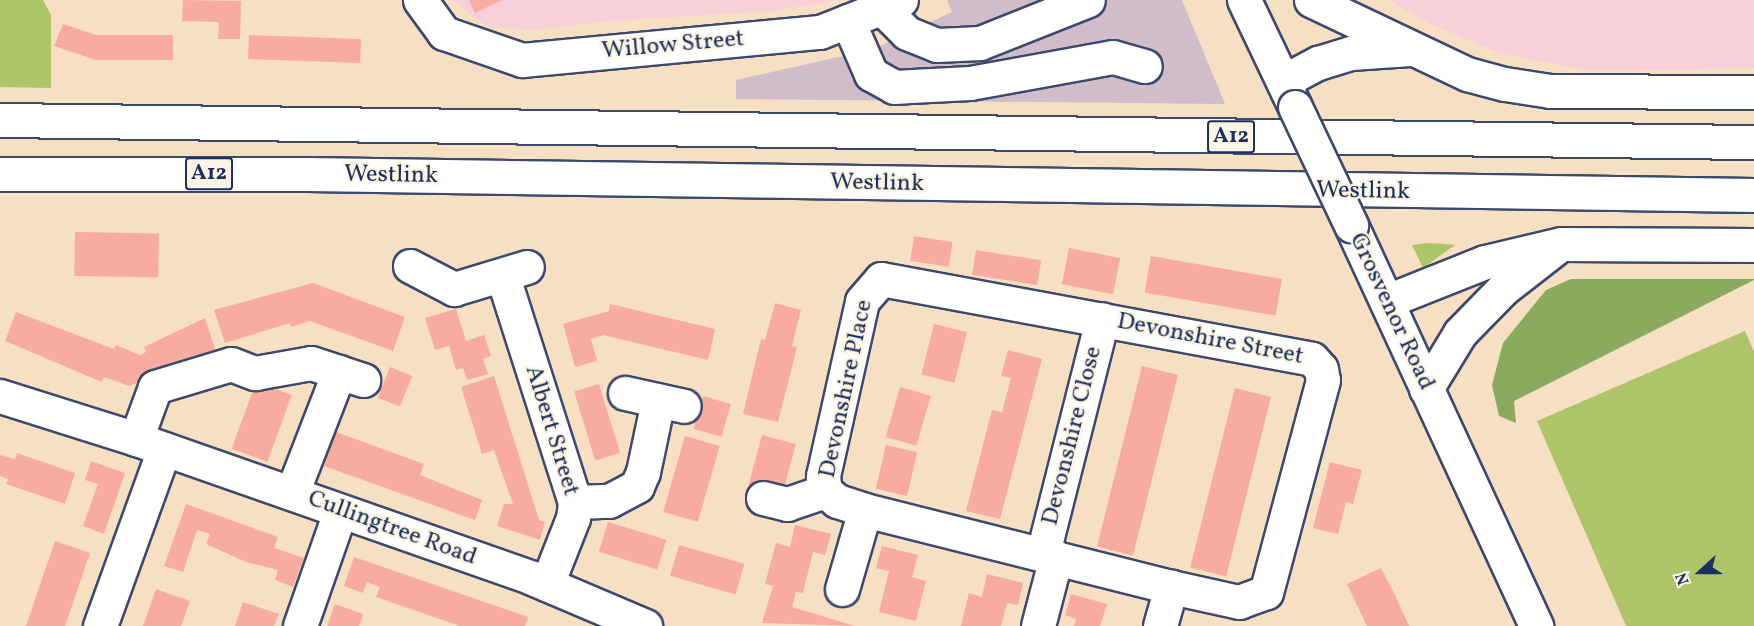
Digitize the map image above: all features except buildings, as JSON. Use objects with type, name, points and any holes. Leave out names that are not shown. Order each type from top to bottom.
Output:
[{"type":"main road","name":"Willow Street","points":[[420,0],[444,33],[522,60],[820,32],[891,4]]},
{"type":"main road","points":[[891,4],[907,33],[937,45],[980,43],[1088,0]]},
{"type":"main road","name":"Grosvenor Road","points":[[1244,0],[1387,300],[1536,626]]},
{"type":"main road","points":[[1311,0],[1467,74],[1550,91],[1754,92]]},
{"type":"main road","points":[[848,21],[871,74],[894,87],[970,83],[1113,57],[1145,66]]},
{"type":"main road","points":[[1291,99],[1286,84],[1295,75],[1318,63],[1351,52],[1414,49]]},
{"type":"main road","name":"A12","points":[[0,120],[1754,142]]},
{"type":"main road","name":"Westlink","points":[[0,174],[308,174],[1754,195]]},
{"type":"main road","points":[[1426,388],[1460,333],[1503,289],[1561,244]]},
{"type":"main road","points":[[1387,300],[1485,262],[1561,244],[1754,245]]},
{"type":"main road","name":"Albert Street","points":[[410,266],[454,289],[504,276],[575,502],[573,518],[547,584]]},
{"type":"main road","name":"Devonshire Street","points":[[870,287],[881,279],[898,280],[1312,359],[1321,369],[1323,380],[1266,592],[1239,602],[1171,587]]},
{"type":"main road","name":"Devonshire Place","points":[[825,491],[824,476],[859,313],[870,287]]},
{"type":"main road","name":"Devonshire Close","points":[[1038,626],[1050,555],[1102,319]]},
{"type":"main road","points":[[100,626],[150,444],[155,387],[231,364],[255,373],[337,372],[292,493]]},
{"type":"main road","points":[[575,502],[609,501],[637,486],[644,472],[671,404],[625,393]]},
{"type":"main road","name":"Cullingtree Road","points":[[0,396],[150,444],[547,584],[625,622]]},
{"type":"main road","points":[[763,498],[788,504],[825,491],[837,501],[865,510],[1171,587],[1160,626]]},
{"type":"main road","points":[[842,589],[865,510]]},
{"type":"main road","points":[[300,626],[340,512]]},
{"type":"shaded area","points":[[453,0],[838,0],[773,11],[607,21],[539,30],[488,27]]},
{"type":"shaded area","points":[[947,0],[1182,0],[1225,104],[736,99],[736,80],[874,49],[952,12]]},
{"type":"shaded area","points":[[1389,0],[1754,0],[1754,68],[1592,71],[1502,54],[1428,23]]},
{"type":"green space","points":[[0,0],[43,0],[51,15],[51,88],[0,87]]},
{"type":"green space","points":[[1427,243],[1455,245],[1423,268],[1412,245]]},
{"type":"green space","points":[[1571,279],[1754,280],[1514,401],[1516,423],[1499,416],[1492,385],[1503,343],[1546,290]]},
{"type":"green space","points":[[1745,331],[1754,352],[1754,626],[1626,626],[1537,421]]}]
